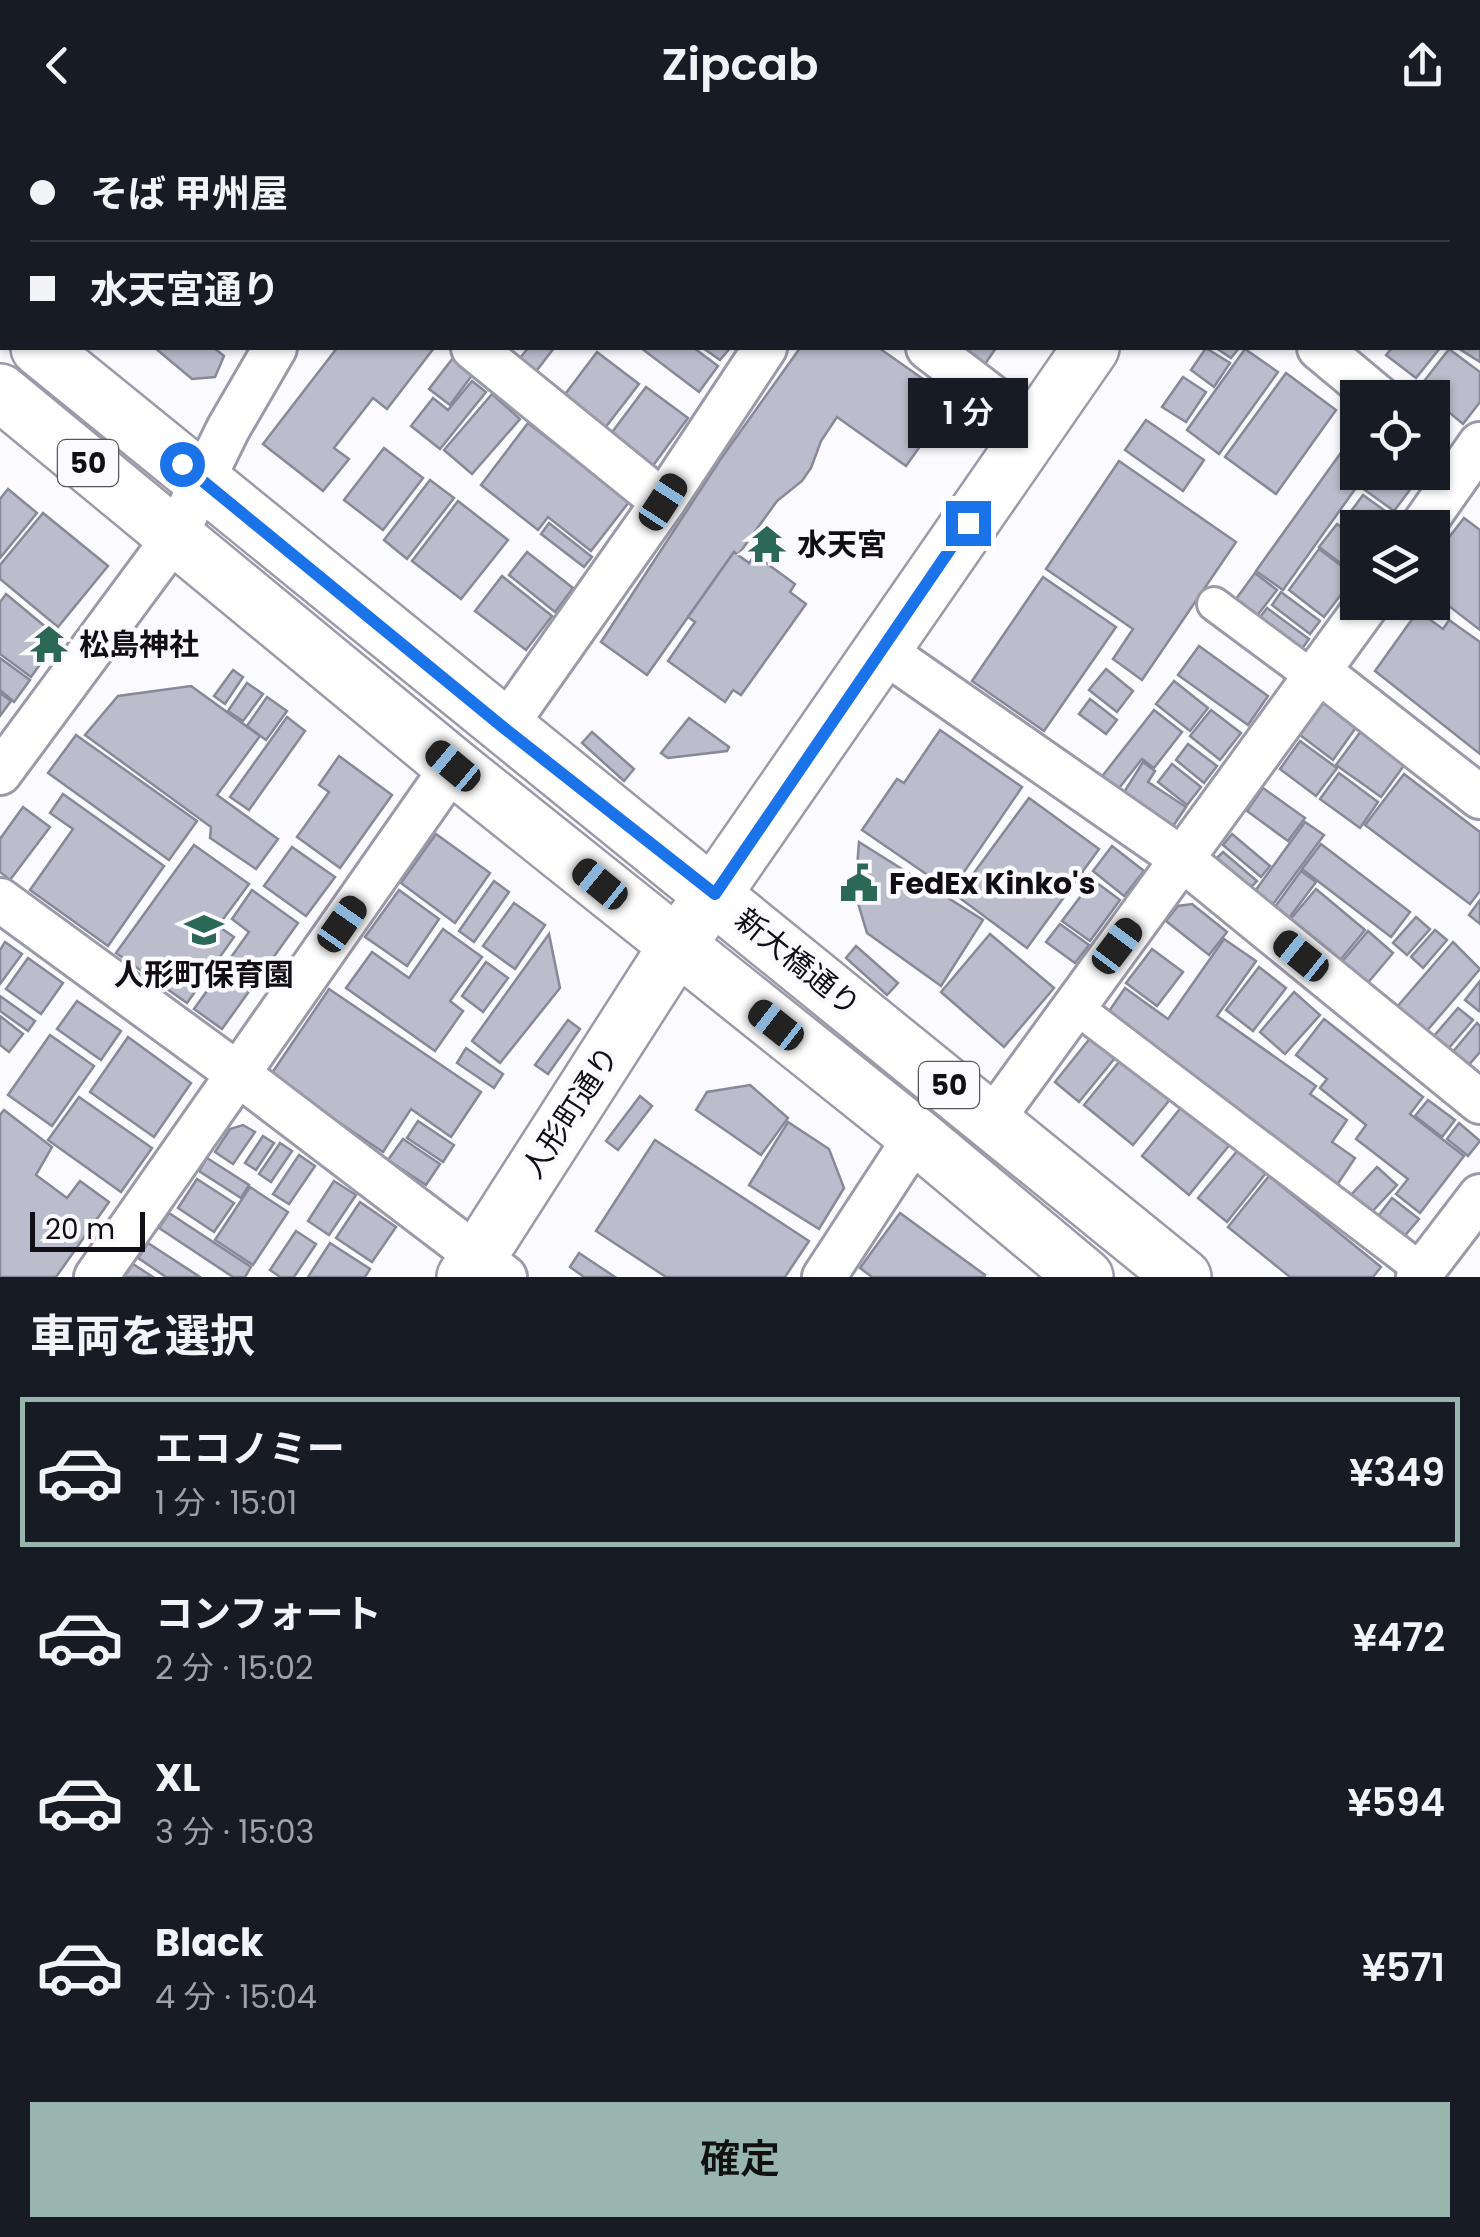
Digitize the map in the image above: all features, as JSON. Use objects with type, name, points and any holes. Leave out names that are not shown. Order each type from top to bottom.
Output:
[{"type":"main road","name":"新大橋通り","points":[[40,350],[1183,1277]]},
{"type":"main road","name":"人形町通り","points":[[482,1270],[676,946],[1090,350]]},
{"type":"main road","name":"新大橋通り","points":[[0,392],[453,766],[916,1136],[1066,1271]]},
{"type":"street","points":[[0,773],[176,535],[228,429],[273,350]]},
{"type":"street","points":[[475,350],[663,502]]},
{"type":"street","points":[[504,728],[663,502],[764,350]]},
{"type":"street","points":[[931,350],[1033,428]]},
{"type":"street","points":[[1322,350],[1358,380]]},
{"type":"street","points":[[1432,510],[1464,459]]},
{"type":"street","points":[[1214,604],[1480,797]]},
{"type":"street","points":[[992,1120],[1357,620]]},
{"type":"street","points":[[882,650],[1182,859],[1480,1102]]},
{"type":"street","points":[[96,1277],[453,766]]},
{"type":"street","points":[[0,900],[238,1074],[482,1270]]},
{"type":"street","points":[[1073,1005],[1420,1274],[1480,1196]]},
{"type":"street","points":[[824,1277],[916,1136]]},
{"type":"building","points":[[157,350],[216,350],[224,356],[215,377],[192,379]]},
{"type":"building","points":[[335,350],[432,350],[387,409],[373,398],[334,448],[349,459],[323,491],[263,444]]},
{"type":"building","points":[[526,350],[552,350],[534,374],[517,362]]},
{"type":"building","points":[[644,350],[697,350],[718,366],[699,392]]},
{"type":"building","points":[[706,350],[728,350],[720,360]]},
{"type":"building","points":[[799,350],[882,350],[953,400],[906,466],[837,417],[802,481],[777,501],[738,555],[734,552],[647,675],[601,642],[720,460]]},
{"type":"building","points":[[965,350],[995,350],[985,364]]},
{"type":"building","points":[[1205,350],[1230,363],[1214,387],[1191,370]]},
{"type":"building","points":[[1219,350],[1237,350],[1231,358]]},
{"type":"building","points":[[1244,350],[1278,372],[1219,454],[1187,430]]},
{"type":"building","points":[[1390,350],[1438,350],[1416,378],[1386,355]]},
{"type":"building","points":[[1448,350],[1480,372],[1480,402],[1463,424],[1450,413],[1450,380],[1425,380]]},
{"type":"building","points":[[1461,350],[1480,350],[1480,362]]},
{"type":"building","points":[[597,352],[639,384],[605,428],[563,397]]},
{"type":"building","points":[[453,358],[473,374],[450,405],[429,389]]},
{"type":"building","points":[[1286,373],[1336,410],[1276,494],[1225,457]]},
{"type":"building","points":[[1183,377],[1206,392],[1186,422],[1162,407]]},
{"type":"building","points":[[472,381],[486,392],[440,449],[411,426],[433,398],[448,410]]},
{"type":"building","points":[[646,387],[688,418],[652,467],[610,435]]},
{"type":"building","points":[[492,394],[520,419],[472,474],[444,450]]},
{"type":"building","points":[[1146,420],[1204,460],[1183,491],[1125,450]]},
{"type":"building","points":[[528,423],[629,502],[591,551],[548,517],[538,530],[481,485]]},
{"type":"building","points":[[384,448],[423,478],[383,530],[344,500]]},
{"type":"building","points":[[1340,454],[1340,490],[1354,490],[1283,590],[1256,571]]},
{"type":"building","points":[[1119,461],[1236,542],[1142,680],[1113,659],[1133,629],[1046,569]]},
{"type":"building","points":[[430,480],[454,498],[407,559],[384,540]]},
{"type":"building","points":[[8,489],[37,513],[0,558],[0,499]]},
{"type":"building","points":[[1365,490],[1410,490],[1393,510]]},
{"type":"building","points":[[1363,495],[1384,510],[1352,510]]},
{"type":"building","points":[[458,501],[508,540],[461,599],[412,561]]},
{"type":"building","points":[[43,513],[108,566],[58,627],[0,579],[0,565]]},
{"type":"building","points":[[1464,518],[1480,530],[1480,630],[1450,607],[1450,536]]},
{"type":"building","points":[[549,523],[592,557],[584,567],[541,534]]},
{"type":"building","points":[[1337,524],[1340,526],[1340,563],[1319,547]]},
{"type":"building","points":[[1319,549],[1340,565],[1340,596],[1324,617],[1289,590]]},
{"type":"building","points":[[527,552],[573,588],[555,612],[509,575]]},
{"type":"building","points":[[734,552],[749,563],[755,555],[795,584],[790,592],[806,604],[741,695],[733,690],[725,702],[668,661],[695,622],[688,617]]},
{"type":"building","points":[[1255,573],[1277,590],[1249,626],[1228,610]]},
{"type":"building","points":[[502,576],[552,616],[526,650],[475,611]]},
{"type":"building","points":[[1043,577],[1116,627],[1044,731],[972,681]]},
{"type":"building","points":[[1281,592],[1320,621],[1310,634],[1272,605]]},
{"type":"building","points":[[6,594],[59,638],[31,677],[0,654],[0,602]]},
{"type":"building","points":[[1267,608],[1309,639],[1293,661],[1251,629]]},
{"type":"building","points":[[1412,620],[1430,620],[1443,629],[1449,620],[1480,642],[1480,754],[1375,671]]},
{"type":"building","points":[[1199,646],[1268,696],[1248,725],[1178,675]]},
{"type":"building","points":[[0,658],[30,680],[14,702],[0,690]]},
{"type":"building","points":[[1106,669],[1133,691],[1117,712],[1089,690]]},
{"type":"building","points":[[233,670],[243,677],[225,704],[214,696]]},
{"type":"building","points":[[1174,681],[1208,708],[1190,731],[1156,704]]},
{"type":"building","points":[[247,683],[263,694],[243,721],[228,711]]},
{"type":"building","points":[[191,686],[260,736],[217,795],[278,839],[256,869],[210,838],[211,827],[85,735],[118,696]]},
{"type":"building","points":[[0,693],[11,701],[0,716]]},
{"type":"building","points":[[267,697],[287,711],[266,740],[247,726]]},
{"type":"building","points":[[1090,699],[1117,720],[1106,734],[1079,714]]},
{"type":"building","points":[[1324,702],[1357,726],[1333,760],[1300,735]]},
{"type":"building","points":[[1154,710],[1182,732],[1154,768],[1142,759],[1116,792],[1100,779]]},
{"type":"building","points":[[1211,710],[1241,733],[1220,760],[1190,736]]},
{"type":"building","points":[[287,717],[305,731],[249,810],[230,797]]},
{"type":"building","points":[[689,718],[729,747],[727,751],[668,758],[661,753]]},
{"type":"building","points":[[1364,727],[1408,760],[1381,797],[1336,765]]},
{"type":"building","points":[[940,730],[1022,787],[951,891],[862,830],[897,779],[904,783]]},
{"type":"building","points":[[592,732],[634,769],[624,781],[582,743]]},
{"type":"building","points":[[76,735],[197,821],[169,860],[48,773]]},
{"type":"building","points":[[1300,741],[1337,768],[1316,796],[1280,769]]},
{"type":"building","points":[[1188,744],[1217,766],[1204,783],[1176,760]]},
{"type":"building","points":[[339,756],[392,795],[340,868],[297,837],[329,792],[319,785]]},
{"type":"building","points":[[1143,762],[1155,771],[1148,782],[1186,807],[1171,829],[1121,797]]},
{"type":"building","points":[[1172,764],[1201,787],[1187,805],[1158,782]]},
{"type":"building","points":[[1339,773],[1378,802],[1360,828],[1320,799]]},
{"type":"building","points":[[1404,774],[1480,832],[1480,891],[1470,904],[1365,825]]},
{"type":"building","points":[[1263,788],[1305,818],[1288,841],[1247,811]]},
{"type":"building","points":[[63,794],[164,866],[108,946],[30,890],[73,829],[50,813]]},
{"type":"building","points":[[1029,798],[1099,849],[1027,948],[957,896]]},
{"type":"building","points":[[23,807],[50,827],[10,880],[0,872],[0,839]]},
{"type":"building","points":[[1305,822],[1324,835],[1271,907],[1253,894]]},
{"type":"building","points":[[436,834],[490,873],[455,923],[401,883]]},
{"type":"building","points":[[1232,834],[1270,866],[1261,877],[1223,845]]},
{"type":"building","points":[[859,842],[983,920],[941,986],[867,933],[855,893]]},
{"type":"building","points":[[1321,844],[1410,912],[1391,937],[1302,869]]},
{"type":"building","points":[[194,845],[249,884],[218,926],[234,937],[187,1003],[116,953]]},
{"type":"building","points":[[1112,846],[1144,871],[1124,896],[1093,871]]},
{"type":"building","points":[[292,847],[335,877],[306,916],[264,886]]},
{"type":"building","points":[[1223,852],[1257,881],[1251,887],[1217,858]]},
{"type":"building","points":[[1301,871],[1316,882],[1286,922],[1272,911]]},
{"type":"building","points":[[1093,880],[1120,900],[1090,941],[1062,921]]},
{"type":"building","points":[[494,881],[509,892],[474,942],[459,931]]},
{"type":"building","points":[[1316,889],[1365,930],[1337,964],[1288,922]]},
{"type":"building","points":[[252,890],[298,923],[222,1029],[194,1009],[249,932],[232,919]]},
{"type":"building","points":[[399,890],[439,919],[407,966],[365,937]]},
{"type":"building","points":[[1480,900],[1480,924],[1469,915]]},
{"type":"building","points":[[514,903],[545,925],[515,969],[483,946]]},
{"type":"building","points":[[1192,904],[1227,932],[1209,955],[1166,921],[1178,906]]},
{"type":"building","points":[[1416,917],[1430,929],[1407,955],[1393,943]]},
{"type":"building","points":[[1060,924],[1089,945],[1075,963],[1046,942]]},
{"type":"building","points":[[443,929],[482,957],[450,1001],[463,1011],[435,1051],[346,988],[372,952],[409,978]]},
{"type":"building","points":[[1435,930],[1447,940],[1423,968],[1411,957]]},
{"type":"building","points":[[1368,931],[1393,953],[1366,985],[1341,963]]},
{"type":"building","points":[[549,934],[560,988],[500,1063],[472,1041]]},
{"type":"building","points":[[990,934],[1054,988],[1004,1047],[941,992]]},
{"type":"building","points":[[1224,939],[1256,961],[1217,1016],[1316,1086],[1310,1094],[1347,1120],[1332,1142],[1355,1158],[1337,1185],[1103,1020],[1125,988],[1168,1019]]},
{"type":"building","points":[[5,942],[22,954],[0,984],[0,950]]},
{"type":"building","points":[[1453,942],[1480,969],[1425,1033],[1396,1008]]},
{"type":"building","points":[[856,946],[898,983],[887,995],[846,958]]},
{"type":"building","points":[[1152,949],[1183,972],[1157,1006],[1126,983]]},
{"type":"building","points":[[28,958],[63,983],[41,1014],[6,989]]},
{"type":"building","points":[[486,962],[508,978],[483,1012],[462,996]]},
{"type":"building","points":[[1259,967],[1286,988],[1253,1031],[1226,1010]]},
{"type":"building","points":[[1480,981],[1480,1009],[1479,1011],[1465,1000]]},
{"type":"building","points":[[329,989],[481,1092],[451,1137],[411,1109],[383,1152],[270,1076]]},
{"type":"building","points":[[1294,992],[1320,1015],[1285,1054],[1260,1032]]},
{"type":"building","points":[[0,996],[35,1021],[28,1031],[0,1011]]},
{"type":"building","points":[[77,1001],[121,1031],[101,1060],[57,1029]]},
{"type":"building","points":[[1458,1008],[1473,1020],[1448,1049],[1434,1036]]},
{"type":"building","points":[[0,1016],[23,1034],[9,1052],[0,1045]]},
{"type":"building","points":[[1324,1019],[1423,1097],[1410,1114],[1464,1156],[1420,1213],[1396,1194],[1408,1179],[1356,1139],[1366,1125],[1320,1088],[1327,1079],[1296,1055]]},
{"type":"building","points":[[568,1020],[580,1029],[548,1074],[535,1065]]},
{"type":"building","points":[[1477,1023],[1480,1052],[1467,1067],[1451,1054]]},
{"type":"building","points":[[50,1035],[94,1066],[52,1126],[8,1095]]},
{"type":"building","points":[[128,1037],[191,1083],[154,1137],[90,1092]]},
{"type":"building","points":[[1091,1037],[1115,1058],[1079,1102],[1055,1082]]},
{"type":"building","points":[[466,1048],[503,1074],[494,1088],[457,1063]]},
{"type":"building","points":[[1123,1057],[1172,1097],[1133,1145],[1084,1105]]},
{"type":"building","points":[[750,1085],[788,1118],[761,1155],[696,1110],[707,1092]]},
{"type":"building","points":[[640,1096],[652,1106],[618,1150],[606,1141]]},
{"type":"building","points":[[79,1097],[152,1148],[121,1192],[48,1140]]},
{"type":"building","points":[[1428,1100],[1455,1120],[1442,1137],[1415,1116]]},
{"type":"building","points":[[1183,1105],[1231,1143],[1189,1195],[1142,1156]]},
{"type":"building","points":[[4,1110],[52,1147],[36,1175],[67,1198],[80,1181],[109,1202],[56,1277],[0,1277],[0,1115]]},
{"type":"building","points":[[418,1121],[454,1145],[443,1162],[407,1138]]},
{"type":"building","points":[[788,1122],[829,1149],[844,1188],[819,1229],[749,1185]]},
{"type":"building","points":[[1459,1123],[1480,1141],[1468,1156],[1447,1139]]},
{"type":"building","points":[[243,1125],[255,1132],[233,1164],[215,1152],[230,1129]]},
{"type":"building","points":[[263,1136],[274,1143],[256,1170],[245,1163]]},
{"type":"building","points":[[403,1139],[440,1164],[426,1185],[388,1160]]},
{"type":"building","points":[[655,1140],[809,1241],[785,1277],[666,1277],[596,1231]]},
{"type":"building","points":[[280,1143],[292,1151],[271,1182],[259,1174]]},
{"type":"building","points":[[1238,1150],[1266,1173],[1227,1222],[1198,1198]]},
{"type":"building","points":[[299,1155],[315,1166],[289,1204],[273,1194]]},
{"type":"building","points":[[207,1158],[249,1185],[241,1198],[199,1171]]},
{"type":"building","points":[[1377,1167],[1397,1185],[1369,1215],[1350,1196]]},
{"type":"building","points":[[1269,1176],[1381,1267],[1373,1277],[1290,1277],[1228,1227]]},
{"type":"building","points":[[197,1179],[234,1203],[214,1232],[178,1208]]},
{"type":"building","points":[[334,1181],[356,1195],[329,1235],[308,1221]]},
{"type":"building","points":[[250,1187],[288,1212],[253,1265],[215,1240]]},
{"type":"building","points":[[1392,1198],[1419,1219],[1402,1239],[1376,1219]]},
{"type":"building","points":[[360,1202],[396,1227],[372,1262],[336,1238]]},
{"type":"building","points":[[169,1213],[251,1267],[245,1277],[233,1277],[159,1228]]},
{"type":"building","points":[[900,1213],[984,1277],[872,1277],[860,1268]]},
{"type":"building","points":[[296,1231],[316,1244],[294,1277],[280,1277],[270,1270]]},
{"type":"building","points":[[148,1243],[200,1277],[166,1277],[138,1258]]},
{"type":"building","points":[[330,1243],[370,1269],[365,1277],[308,1277]]},
{"type":"building","points":[[579,1253],[615,1277],[584,1277],[570,1267]]},
{"type":"building","points":[[133,1264],[153,1277],[124,1277]]},
{"type":"place","name":"水天宮","points":[[767,544]]},
{"type":"place","name":"松島神社","points":[[49,644]]},
{"type":"place","name":"FedEx Kinko's","points":[[859,883]]},
{"type":"place","name":"人形町保育園","points":[[204,930]]},
{"type":"route","points":[[182,464],[504,728],[715,894],[968,523]]}]
